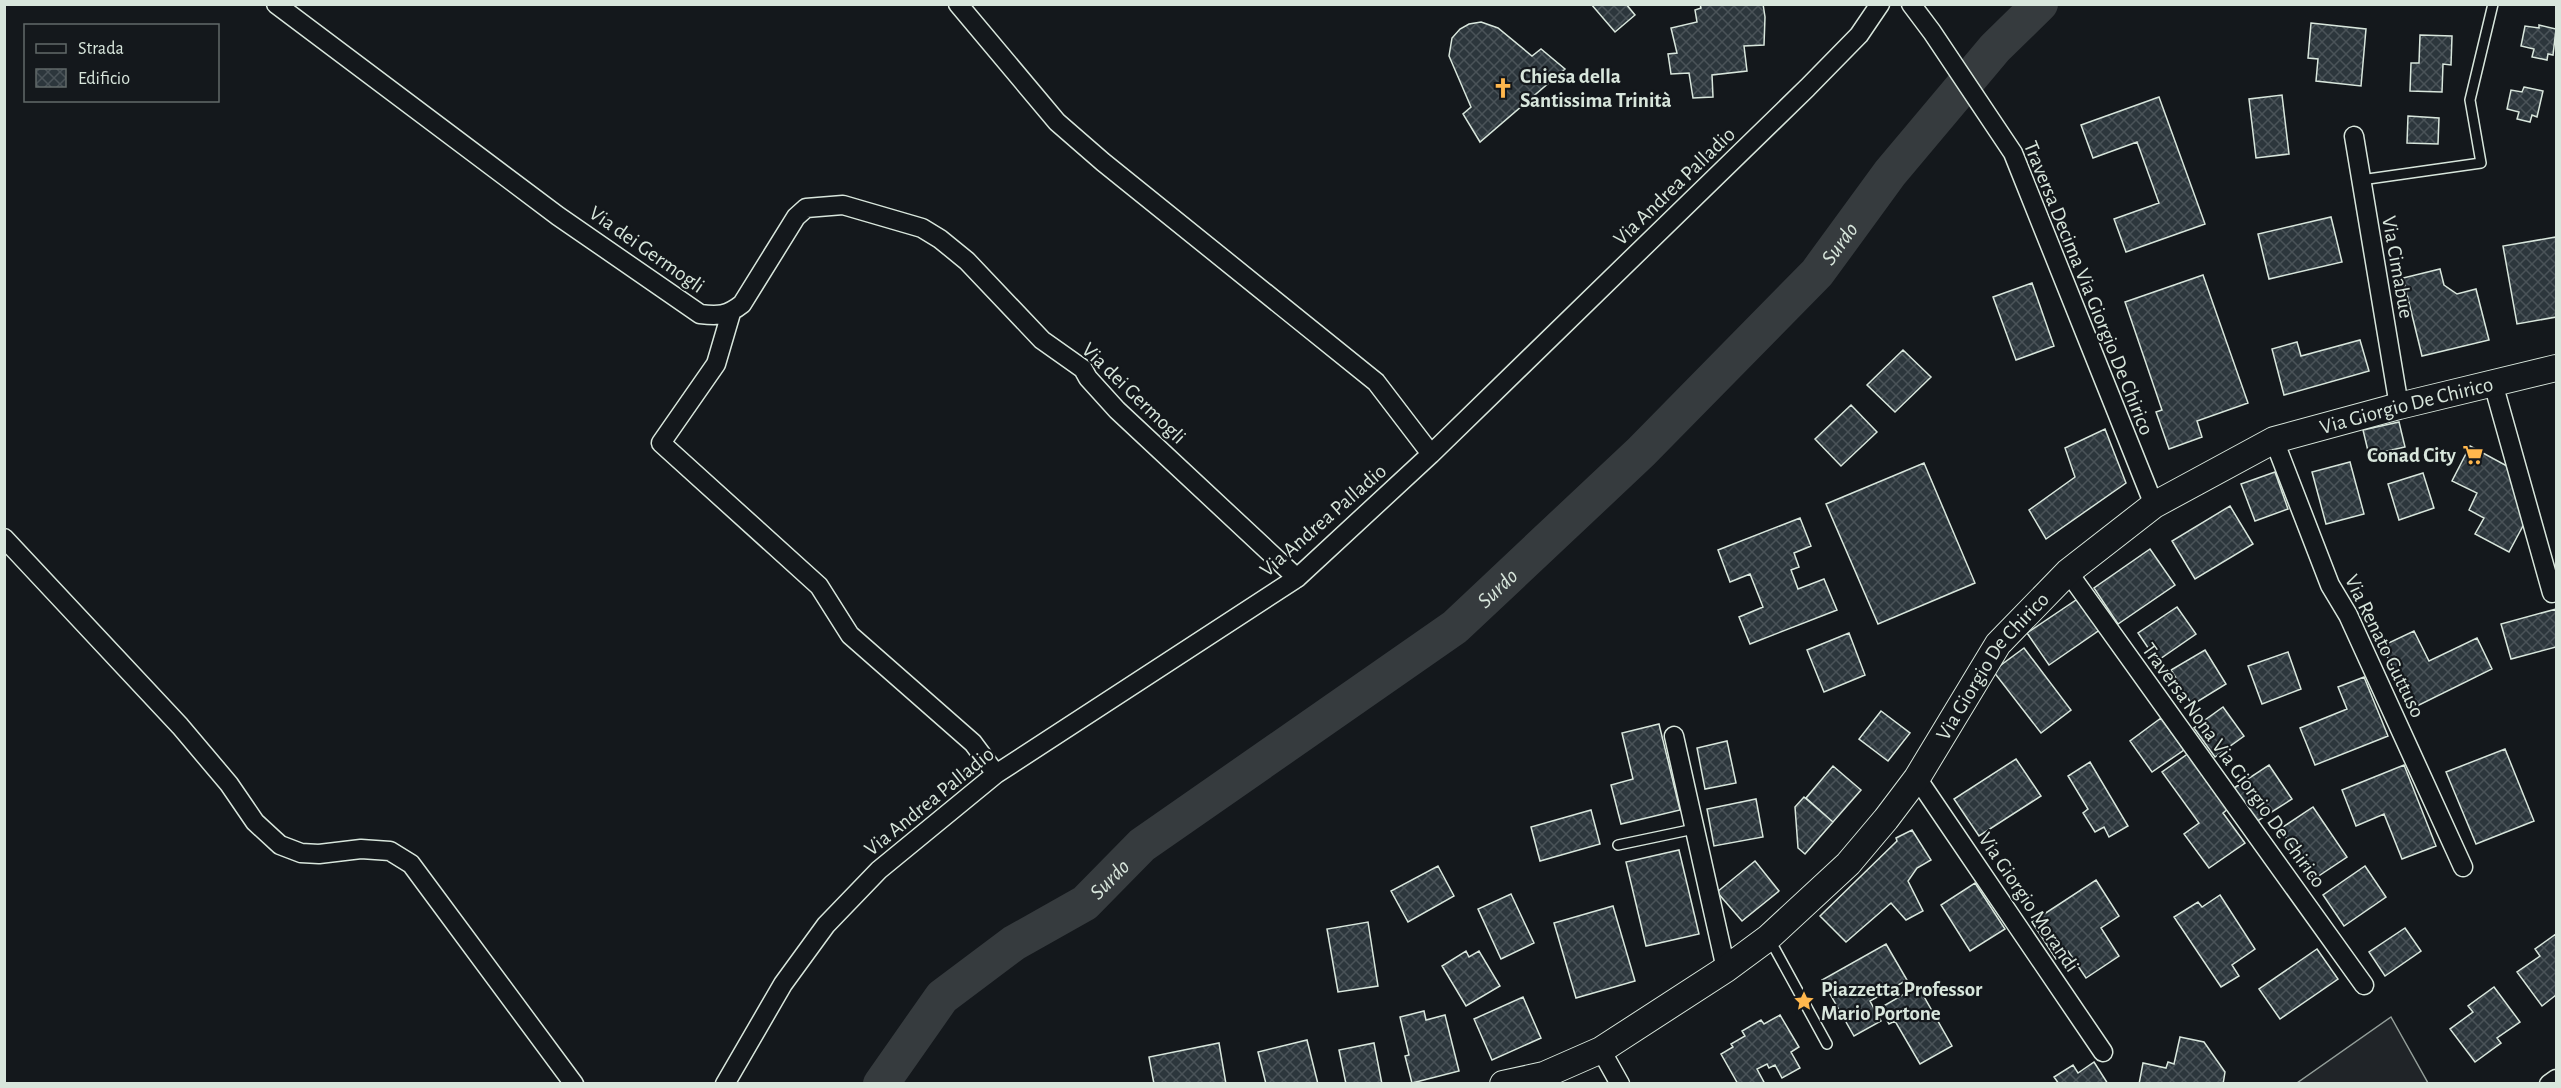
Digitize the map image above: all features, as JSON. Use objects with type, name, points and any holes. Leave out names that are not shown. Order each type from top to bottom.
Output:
[{"type":"main road","name":"Via Giorgio De Chirico","points":[[1503,1083],[1544,1075],[1601,1050],[1726,969],[1768,938],[1848,864],[1917,778],[1998,645],[2068,572],[2154,506],[2274,440],[2399,406],[2556,368]]},
{"type":"street","name":"Via dei Germogli","points":[[276,4],[558,216],[700,314],[719,316],[731,313],[742,304],[796,217],[806,208],[843,205],[922,228],[967,261],[1042,340],[1083,369],[1088,378],[1117,410],[1297,578]]},
{"type":"street","points":[[958,4],[1057,122],[1102,162],[1376,382],[1431,454]]},
{"type":"street","name":"Via Andrea Palladio","points":[[725,1083],[783,984],[826,925],[879,870],[996,774],[1297,578],[1431,454],[1807,88],[1859,35],[1881,4]]},
{"type":"street","name":"Traversa Decima Via Giorgio De Chirico","points":[[1911,4],[2013,153],[2154,506]]},
{"type":"street","name":"Via Cimabue","points":[[2354,136],[2399,406]]},
{"type":"street","points":[[731,313],[716,364],[661,443],[819,586],[850,635],[974,743],[996,774]]},
{"type":"street","points":[[2493,383],[2552,593]]},
{"type":"street","name":"Via Renato Guttuso","points":[[2274,440],[2330,585],[2348,615],[2463,867]]},
{"type":"street","points":[[4,538],[180,726],[229,784],[255,822],[280,845],[301,853],[319,854],[361,849],[390,851],[411,864],[574,1083]]},
{"type":"street","name":"Traversa Nona Via Giorgio De Chirico","points":[[2068,572],[2364,985]]},
{"type":"street","points":[[1674,735],[1726,969]]},
{"type":"street","name":"Via Giorgio Morandi","points":[[1917,778],[2103,1052]]},
{"type":"street","points":[[1601,1050],[1620,1083]]},
{"type":"street","points":[[2549,1083],[2556,1079]]},
{"type":"lane","points":[[2361,180],[2481,163],[2470,100],[2493,4]]},
{"type":"lane","points":[[1618,845],[1694,829]]},
{"type":"lane","points":[[1768,938],[1827,1044]]},
{"type":"shaded area","points":[[2391,1017],[2428,1083],[2297,1083]]},
{"type":"building","points":[[1591,4],[1626,4],[1635,15],[1615,32]]},
{"type":"building","points":[[1700,4],[1763,4],[1764,45],[1744,46],[1747,71],[1712,75],[1713,97],[1693,98],[1689,73],[1671,74],[1668,54],[1677,53],[1671,28],[1697,22],[1695,10],[1701,8]]},
{"type":"building","name":"Chiesa della Santissima Trinità","points":[[1481,22],[1498,28],[1532,56],[1541,49],[1565,69],[1480,142],[1463,114],[1471,107],[1449,56],[1452,38],[1460,29],[1469,24]]},
{"type":"building","points":[[2311,23],[2366,29],[2361,86],[2316,81],[2318,59],[2308,58]]},
{"type":"building","points":[[2539,25],[2556,29],[2553,55],[2548,54],[2547,60],[2532,57],[2534,49],[2521,46],[2525,26],[2539,28]]},
{"type":"building","points":[[2420,35],[2452,36],[2451,65],[2443,64],[2442,92],[2410,91],[2411,63],[2419,63]]},
{"type":"building","points":[[2524,87],[2543,91],[2537,117],[2532,115],[2530,122],[2517,119],[2519,112],[2507,109],[2511,90],[2522,92]]},
{"type":"building","points":[[2282,95],[2289,154],[2256,158],[2249,99]]},
{"type":"building","points":[[2159,97],[2205,224],[2126,252],[2114,219],[2159,203],[2137,142],[2093,158],[2081,125]]},
{"type":"building","points":[[2408,116],[2439,118],[2438,144],[2407,143]]},
{"type":"building","points":[[2331,217],[2342,262],[2269,279],[2258,234]]},
{"type":"building","points":[[2556,237],[2556,317],[2517,324],[2503,246]]},
{"type":"building","points":[[2440,269],[2444,285],[2457,294],[2476,289],[2489,340],[2422,356],[2403,278]]},
{"type":"building","points":[[2203,275],[2248,403],[2197,421],[2202,437],[2169,449],[2156,412],[2162,410],[2125,302]]},
{"type":"building","points":[[2032,283],[2054,346],[2016,360],[1993,297]]},
{"type":"building","points":[[2360,340],[2369,371],[2284,395],[2272,349],[2297,342],[2301,356]]},
{"type":"building","points":[[1903,350],[1931,377],[1895,412],[1867,385]]},
{"type":"building","points":[[1851,405],[1877,432],[1841,466],[1815,439]]},
{"type":"building","points":[[2399,422],[2405,447],[2369,455],[2363,430]]},
{"type":"building","points":[[2105,429],[2126,483],[2046,539],[2029,510],[2075,477],[2065,448]]},
{"type":"building","points":[[2470,446],[2507,466],[2524,524],[2509,552],[2475,534],[2484,518],[2469,510],[2477,493],[2452,481]]},
{"type":"building","points":[[2350,462],[2364,514],[2326,524],[2312,472]]},
{"type":"building","points":[[1924,463],[1975,583],[1878,624],[1826,504]]},
{"type":"building","points":[[2275,472],[2288,509],[2255,521],[2241,484]]},
{"type":"building","points":[[2423,473],[2434,508],[2399,520],[2388,484]]},
{"type":"building","points":[[2230,506],[2253,544],[2195,579],[2172,541]]},
{"type":"building","points":[[1800,518],[1811,546],[1794,553],[1799,567],[1791,570],[1798,589],[1824,579],[1837,610],[1750,644],[1739,617],[1763,607],[1750,574],[1730,582],[1718,550]]},
{"type":"building","points":[[2150,549],[2175,585],[2118,624],[2094,588]]},
{"type":"building","points":[[2079,598],[2101,629],[2049,665],[2027,633]]},
{"type":"building","points":[[2177,607],[2196,634],[2157,661],[2138,633]]},
{"type":"building","points":[[2556,609],[2556,647],[2511,659],[2501,624]]},
{"type":"building","points":[[2414,631],[2429,661],[2477,638],[2492,669],[2413,708],[2382,646]]},
{"type":"building","points":[[1849,633],[1865,675],[1824,692],[1807,650]]},
{"type":"building","points":[[2024,648],[2071,710],[2041,733],[1993,671]]},
{"type":"building","points":[[2205,650],[2226,684],[2192,705],[2171,670]]},
{"type":"building","points":[[2288,652],[2301,689],[2262,704],[2248,666]]},
{"type":"building","points":[[2364,677],[2388,736],[2315,765],[2300,728],[2347,709],[2338,687]]},
{"type":"building","points":[[2223,707],[2244,736],[2215,757],[2194,728]]},
{"type":"building","points":[[1881,711],[1910,733],[1888,761],[1859,739]]},
{"type":"building","points":[[2161,718],[2184,750],[2152,772],[2130,741]]},
{"type":"building","points":[[1659,724],[1680,810],[1621,824],[1611,785],[1633,779],[1622,733]]},
{"type":"building","points":[[1727,741],[1736,783],[1705,789],[1697,748]]},
{"type":"building","points":[[2505,749],[2534,821],[2476,844],[2446,772]]},
{"type":"building","points":[[2189,753],[2229,808],[2223,813],[2245,843],[2209,868],[2184,834],[2199,823],[2162,772]]},
{"type":"building","points":[[2016,759],[2041,796],[1979,836],[1954,799]]},
{"type":"building","points":[[2090,762],[2128,826],[2109,837],[2104,827],[2095,832],[2083,813],[2088,809],[2068,776]]},
{"type":"building","points":[[2269,765],[2292,799],[2256,822],[2234,788]]},
{"type":"building","points":[[2404,765],[2436,846],[2402,859],[2384,814],[2356,826],[2342,790]]},
{"type":"building","points":[[1833,766],[1861,790],[1833,822],[1806,798]]},
{"type":"building","points":[[1804,797],[1833,822],[1805,854],[1798,848],[1795,807]]},
{"type":"building","points":[[1756,799],[1763,837],[1714,846],[1707,809]]},
{"type":"building","points":[[2313,807],[2347,857],[2314,879],[2280,829]]},
{"type":"building","points":[[1591,810],[1600,844],[1540,861],[1531,827]]},
{"type":"building","points":[[1912,830],[1931,860],[1917,868],[1908,881],[1923,911],[1906,920],[1891,903],[1846,942],[1820,916],[1897,841],[1896,838]]},
{"type":"building","points":[[1679,850],[1699,934],[1646,946],[1626,862]]},
{"type":"building","points":[[1755,861],[1779,891],[1742,921],[1717,892]]},
{"type":"building","points":[[1438,866],[1454,896],[1408,922],[1391,891]]},
{"type":"building","points":[[2365,866],[2386,897],[2344,926],[2323,895]]},
{"type":"building","points":[[2096,880],[2119,916],[2101,928],[2119,956],[2086,978],[2068,951],[2056,959],[2032,922]]},
{"type":"building","points":[[1975,883],[2005,929],[1970,951],[1941,905]]},
{"type":"building","points":[[1511,894],[1534,943],[1501,959],[1478,909]]},
{"type":"building","points":[[2220,895],[2255,949],[2232,965],[2239,976],[2221,987],[2174,917],[2198,902],[2202,907]]},
{"type":"building","points":[[1613,906],[1635,981],[1576,998],[1554,923]]},
{"type":"building","points":[[1368,922],[1378,986],[1338,992],[1327,929]]},
{"type":"building","points":[[2405,928],[2421,951],[2385,976],[2369,952]]},
{"type":"building","points":[[2556,934],[2556,995],[2542,1006],[2517,972],[2540,956],[2535,949]]},
{"type":"building","points":[[1886,944],[1907,980],[1870,1001],[1881,1021],[1854,1036],[1822,980]]},
{"type":"building","points":[[2317,949],[2338,979],[2280,1019],[2259,989]]},
{"type":"building","points":[[1466,951],[1469,957],[1479,951],[1500,986],[1466,1006],[1442,966]]},
{"type":"building","points":[[1918,986],[1952,1046],[1920,1064],[1895,1021],[1889,1024],[1880,1008]]},
{"type":"building","points":[[2494,987],[2520,1022],[2497,1038],[2501,1043],[2475,1062],[2450,1029],[2473,1012],[2468,1006]]},
{"type":"building","points":[[1523,997],[1541,1038],[1492,1060],[1474,1019]]},
{"type":"building","points":[[1424,1011],[1426,1020],[1445,1015],[1459,1071],[1412,1083],[1405,1056],[1409,1055],[1400,1017]]},
{"type":"building","points":[[1780,1015],[1799,1047],[1791,1052],[1800,1068],[1782,1078],[1775,1065],[1769,1068],[1767,1064],[1757,1069],[1765,1084],[1738,1084],[1721,1054],[1733,1047],[1731,1044],[1745,1036],[1742,1031],[1761,1020],[1764,1024]]},
{"type":"building","points":[[2180,1037],[2204,1042],[2225,1072],[2223,1084],[2139,1084],[2143,1063],[2166,1068],[2168,1062],[2174,1064]]},
{"type":"building","points":[[1307,1040],[1318,1084],[1266,1084],[1258,1052]]},
{"type":"building","points":[[1219,1043],[1226,1084],[1154,1084],[1149,1057]]},
{"type":"building","points":[[1374,1043],[1382,1084],[1346,1084],[1339,1050]]},
{"type":"building","points":[[2094,1062],[2108,1084],[2059,1084],[2054,1077],[2073,1065],[2078,1073]]},
{"type":"waterway","name":"Surdo","points":[[881,1084],[942,997],[1014,943],[1085,903],[1142,845],[1455,627],[1641,452],[1817,273],[1890,173],[1995,48],[2040,4]]},
{"type":"place","name":"Chiesa della Santissima Trinità","points":[[1503,88]]},
{"type":"place","name":"Conad City","points":[[2473,455]]},
{"type":"place","name":"Piazzetta Professor Mario Portone","points":[[1804,1001]]}]
